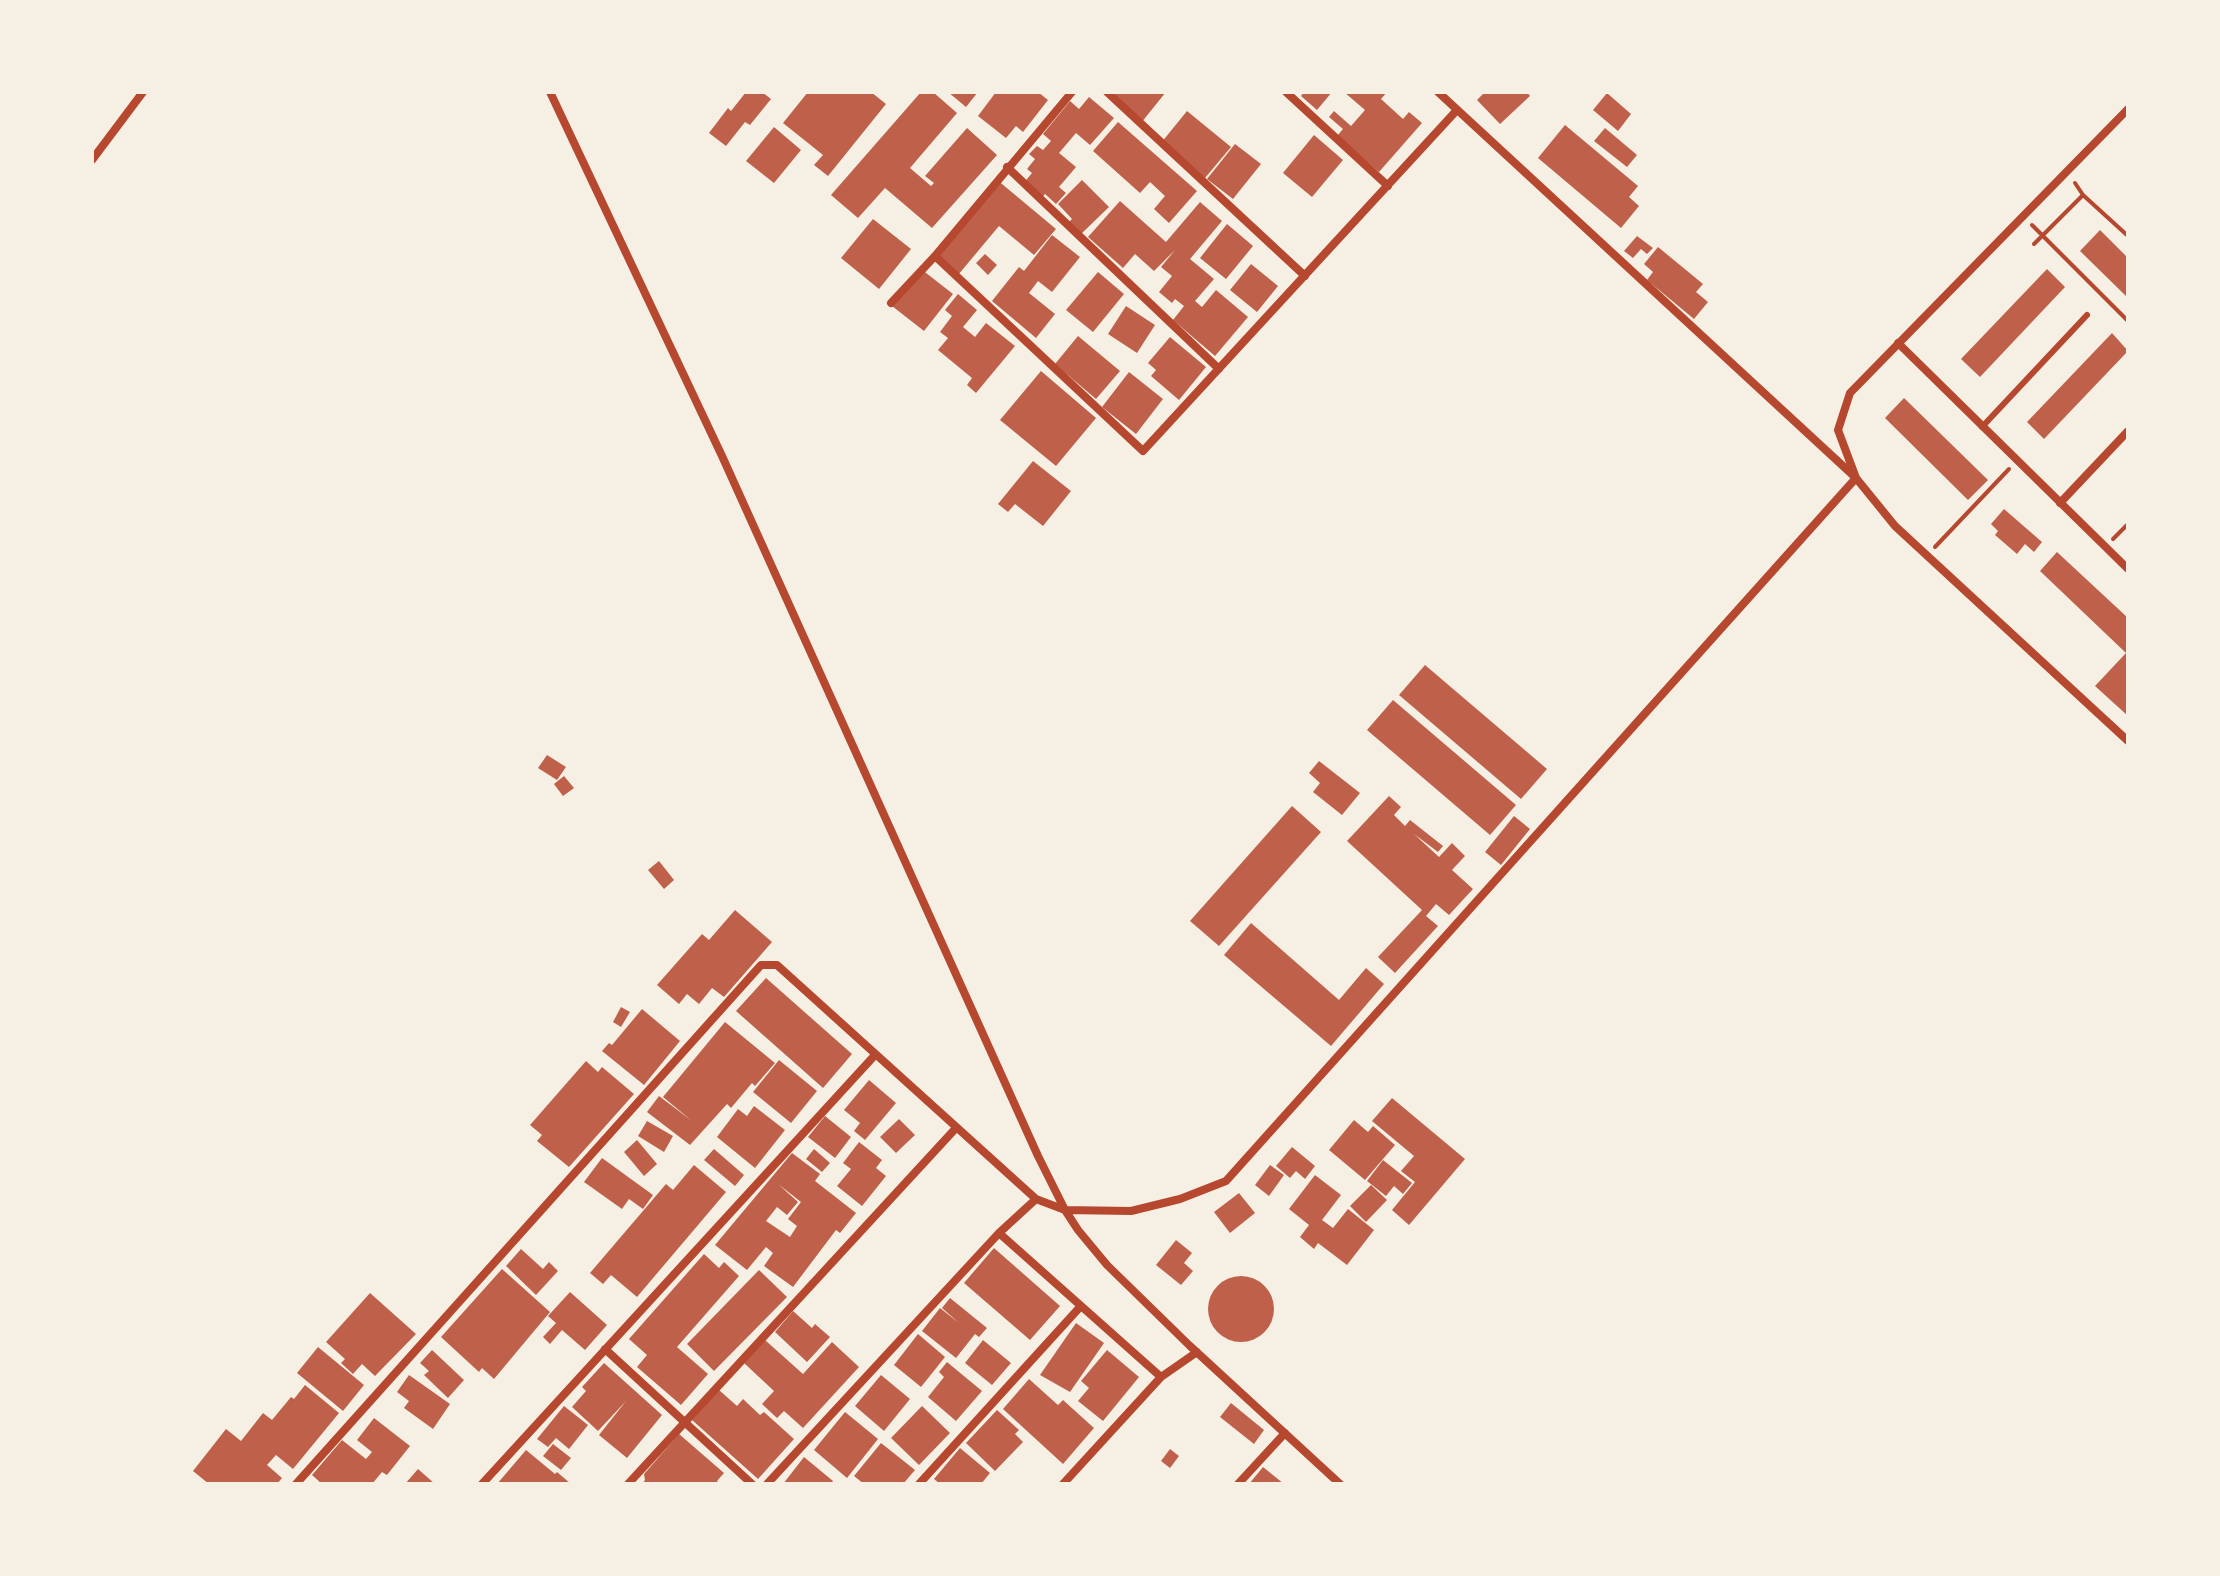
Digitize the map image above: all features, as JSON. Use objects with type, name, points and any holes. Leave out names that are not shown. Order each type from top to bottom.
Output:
[{"type":"street","points":[[92,160],[143,92]]},
{"type":"street","points":[[550,92],[722,456],[1065,1210],[1107,1265],[1340,1484]]},
{"type":"street","points":[[891,303],[935,256],[1072,92]]},
{"type":"street","points":[[1107,92],[1305,276]]},
{"type":"street","points":[[1286,92],[1388,186]]},
{"type":"street","points":[[1438,92],[1856,478],[1895,526],[2128,741]]},
{"type":"street","points":[[1856,478],[1838,430],[1850,393],[2128,109]]},
{"type":"street","points":[[935,256],[1143,451],[1457,110]]},
{"type":"street","points":[[1007,167],[1219,369]]},
{"type":"street","points":[[1898,343],[2128,569]]},
{"type":"street","points":[[2060,503],[2128,431]]},
{"type":"street","points":[[296,1484],[761,965],[777,965],[1036,1199],[1065,1210],[1131,1211],[1180,1199],[1226,1181],[1856,478]]},
{"type":"street","points":[[482,1484],[875,1055]]},
{"type":"street","points":[[628,1484],[956,1128]]},
{"type":"street","points":[[767,1484],[999,1233],[1036,1199]]},
{"type":"street","points":[[999,1233],[1161,1377]]},
{"type":"street","points":[[919,1484],[1080,1307]]},
{"type":"street","points":[[605,1349],[752,1484]]},
{"type":"street","points":[[1063,1484],[1161,1377],[1197,1352]]},
{"type":"street","points":[[1238,1484],[1285,1433]]},
{"type":"lane","points":[[1982,427],[2087,315]]},
{"type":"path","points":[[2068,171],[2083,195],[2128,236]]},
{"type":"path","points":[[2034,244],[2083,195]]},
{"type":"path","points":[[2022,215],[2128,321]]},
{"type":"path","points":[[1927,555],[2016,461]]},
{"type":"building","points":[[746,92],[762,92],[771,99],[750,125],[745,122],[726,146],[709,133],[728,108],[731,111]]},
{"type":"building","points":[[808,92],[871,92],[886,104],[828,176],[814,165],[823,155],[783,123]]},
{"type":"building","points":[[921,92],[933,92],[957,113],[910,168],[931,186],[934,183],[925,176],[967,128],[997,155],[932,228],[885,188],[858,218],[831,195]]},
{"type":"building","points":[[948,92],[978,92],[966,107]]},
{"type":"building","points":[[996,92],[1038,92],[1048,100],[1023,132],[1016,126],[1006,138],[978,116]]},
{"type":"building","points":[[1103,92],[1166,92],[1141,123]]},
{"type":"building","points":[[1304,92],[1332,92],[1317,110],[1301,96]]},
{"type":"building","points":[[1344,92],[1387,92],[1381,99],[1403,119],[1409,112],[1422,123],[1379,172],[1337,136],[1343,129],[1329,117],[1334,111],[1351,126],[1365,110]]},
{"type":"building","points":[[1485,92],[1527,92],[1530,96],[1500,124],[1477,100]]},
{"type":"building","points":[[1607,93],[1631,114],[1618,131],[1593,110]]},
{"type":"building","points":[[1089,97],[1114,118],[1090,145],[1076,133],[1059,153],[1076,167],[1059,187],[1066,193],[1056,204],[1045,194],[1041,199],[1023,184],[1032,173],[1027,169],[1035,159],[1029,154],[1037,146],[1043,150],[1051,141],[1043,134],[1070,101],[1079,109]]},
{"type":"building","points":[[1187,111],[1231,147],[1205,178],[1161,143]]},
{"type":"building","points":[[1118,122],[1197,191],[1169,223],[1154,209],[1165,196],[1150,182],[1140,193],[1093,151]]},
{"type":"building","points":[[1565,125],[1638,186],[1629,197],[1639,206],[1621,228],[1538,158]]},
{"type":"building","points":[[774,127],[801,150],[774,183],[746,161]]},
{"type":"building","points":[[1605,128],[1637,155],[1627,167],[1594,141]]},
{"type":"building","points":[[1314,135],[1343,160],[1312,197],[1283,173]]},
{"type":"building","points":[[1235,144],[1261,164],[1233,199],[1207,179]]},
{"type":"building","points":[[996,179],[1056,229],[1034,255],[999,226],[958,275],[933,254]]},
{"type":"building","points":[[1082,180],[1109,207],[1080,235],[1068,223],[1072,219],[1058,204]]},
{"type":"building","points":[[1120,201],[1166,242],[1200,202],[1222,221],[1190,259],[1214,279],[1195,301],[1202,307],[1216,290],[1248,317],[1215,356],[1173,320],[1184,306],[1175,299],[1172,303],[1159,292],[1172,276],[1161,267],[1175,250],[1154,271],[1135,254],[1123,268],[1088,237]]},
{"type":"building","points":[[873,219],[911,249],[879,289],[841,258]]},
{"type":"building","points":[[1227,224],[1253,246],[1226,279],[1200,258]]},
{"type":"building","points":[[2100,230],[2128,258],[2128,298],[2080,251]]},
{"type":"building","points":[[1052,235],[1080,257],[1052,292],[1038,281],[1029,293],[1055,314],[1036,338],[992,301],[1019,267],[1024,271]]},
{"type":"building","points":[[1637,236],[1653,248],[1647,254],[1641,249],[1633,258],[1624,251]]},
{"type":"building","points":[[1658,247],[1703,284],[1696,292],[1708,302],[1694,319],[1647,280],[1653,272],[1644,264]]},
{"type":"building","points":[[985,254],[997,265],[988,275],[976,263]]},
{"type":"building","points":[[1251,264],[1278,286],[1257,312],[1230,290]]},
{"type":"building","points":[[921,269],[953,294],[924,331],[892,306]]},
{"type":"building","points":[[2047,269],[2065,287],[1980,377],[1961,359]]},
{"type":"building","points":[[1098,272],[1124,294],[1093,332],[1066,310]]},
{"type":"building","points":[[958,294],[977,310],[963,327],[975,337],[986,323],[1015,346],[976,393],[967,385],[972,378],[938,350],[948,338],[940,332],[952,316],[945,310]]},
{"type":"building","points":[[1126,306],[1155,325],[1137,353],[1108,334]]},
{"type":"building","points":[[2112,333],[2128,351],[2044,439],[2027,422]]},
{"type":"building","points":[[1078,336],[1120,371],[1096,399],[1055,364]]},
{"type":"building","points":[[1170,337],[1206,367],[1179,400],[1151,376],[1156,370],[1148,363]]},
{"type":"building","points":[[1041,371],[1096,418],[1056,466],[1000,420]]},
{"type":"building","points":[[1129,372],[1163,399],[1136,434],[1102,407]]},
{"type":"building","points":[[1904,398],[1988,480],[1968,500],[1885,418]]},
{"type":"building","points":[[1033,461],[1071,491],[1043,526],[1015,504],[1008,512],[998,504]]},
{"type":"building","points":[[2004,509],[2042,542],[2034,552],[2025,544],[2017,554],[1995,535],[1998,531],[1991,524]]},
{"type":"building","points":[[2057,552],[2128,618],[2128,716],[2095,686],[2126,653],[2040,571]]},
{"type":"building","points":[[1425,665],[1547,769],[1521,799],[1399,695]]},
{"type":"building","points":[[1393,700],[1516,805],[1490,835],[1367,730]]},
{"type":"building","points":[[547,755],[566,767],[557,780],[538,768]]},
{"type":"building","points":[[1319,761],[1360,793],[1342,815],[1313,792],[1320,783],[1309,773]]},
{"type":"building","points":[[564,776],[574,788],[563,796],[554,784]]},
{"type":"building","points":[[1389,796],[1401,807],[1394,815],[1405,826],[1410,820],[1443,846],[1438,852],[1414,834],[1439,857],[1452,843],[1465,856],[1452,870],[1473,889],[1449,915],[1436,904],[1426,916],[1438,926],[1395,973],[1378,957],[1422,910],[1347,841]]},
{"type":"building","points":[[1292,806],[1321,832],[1219,946],[1190,921]]},
{"type":"building","points":[[1514,816],[1530,829],[1501,865],[1485,852]]},
{"type":"building","points":[[659,861],[674,880],[664,889],[648,870]]},
{"type":"building","points":[[735,910],[772,942],[724,997],[712,988],[699,1004],[687,994],[679,1004],[657,985],[702,934],[709,940]]},
{"type":"building","points":[[1251,923],[1339,1000],[1366,968],[1384,984],[1331,1046],[1224,955]]},
{"type":"building","points":[[766,978],[852,1054],[823,1088],[736,1011]]},
{"type":"building","points":[[621,1007],[630,1012],[621,1027],[613,1022]]},
{"type":"building","points":[[642,1009],[680,1041],[644,1085],[602,1051],[609,1043],[612,1045]]},
{"type":"building","points":[[725,1022],[775,1063],[755,1086],[752,1083],[731,1108],[727,1104],[690,1145],[647,1112],[659,1096],[692,1121],[663,1097]]},
{"type":"building","points":[[779,1060],[817,1091],[791,1123],[753,1092]]},
{"type":"building","points":[[586,1061],[598,1072],[602,1067],[634,1094],[569,1167],[537,1141],[542,1135],[530,1125]]},
{"type":"building","points":[[869,1080],[896,1103],[865,1140],[854,1131],[860,1123],[844,1110]]},
{"type":"building","points":[[1392,1098],[1465,1159],[1409,1225],[1392,1210],[1415,1182],[1401,1171],[1414,1156],[1372,1121]]},
{"type":"building","points":[[754,1106],[785,1130],[755,1168],[717,1137],[738,1109],[747,1116]]},
{"type":"building","points":[[825,1116],[851,1137],[835,1158],[808,1137]]},
{"type":"building","points":[[899,1119],[915,1135],[896,1153],[880,1137]]},
{"type":"building","points":[[1354,1120],[1368,1132],[1373,1126],[1395,1145],[1365,1180],[1329,1150]]},
{"type":"building","points":[[647,1121],[673,1136],[664,1152],[638,1136]]},
{"type":"building","points":[[637,1140],[657,1164],[644,1176],[624,1152]]},
{"type":"building","points":[[859,1142],[882,1160],[876,1168],[886,1176],[862,1206],[837,1186],[851,1169],[843,1163]]},
{"type":"building","points":[[1292,1147],[1315,1166],[1305,1179],[1296,1171],[1290,1178],[1276,1166]]},
{"type":"building","points":[[714,1149],[744,1175],[735,1186],[704,1160]]},
{"type":"building","points":[[814,1149],[830,1163],[822,1172],[806,1159]]},
{"type":"building","points":[[792,1153],[820,1174],[815,1181],[856,1213],[840,1233],[836,1230],[793,1287],[764,1266],[773,1253],[766,1247],[747,1270],[715,1245]],"holes":[[[778,1184],[801,1202],[788,1219],[797,1226],[790,1237],[766,1221],[777,1207],[787,1215],[798,1202]]]},
{"type":"building","points":[[602,1158],[653,1195],[643,1209],[629,1199],[622,1209],[584,1182]]},
{"type":"building","points":[[1383,1160],[1412,1183],[1403,1194],[1394,1186],[1386,1196],[1367,1181]]},
{"type":"building","points":[[694,1165],[726,1192],[637,1297],[611,1275],[603,1284],[590,1273],[666,1184],[673,1190]]},
{"type":"building","points":[[1270,1165],[1284,1175],[1269,1196],[1255,1185]]},
{"type":"building","points":[[1315,1175],[1341,1195],[1322,1220],[1333,1228],[1348,1209],[1374,1230],[1347,1265],[1318,1243],[1314,1249],[1300,1237],[1309,1225],[1289,1209]]},
{"type":"building","points":[[1371,1185],[1387,1200],[1366,1222],[1350,1206]]},
{"type":"building","points":[[1239,1193],[1255,1213],[1230,1233],[1214,1212]]},
{"type":"building","points":[[1176,1240],[1192,1253],[1184,1263],[1193,1271],[1181,1285],[1156,1265]]},
{"type":"building","points":[[994,1248],[1060,1306],[1030,1340],[964,1283]]},
{"type":"building","points":[[521,1249],[543,1269],[549,1262],[558,1271],[536,1295],[506,1266]]},
{"type":"building","points":[[704,1254],[719,1268],[724,1262],[739,1276],[677,1347],[708,1374],[681,1405],[637,1367],[647,1355],[629,1339]]},
{"type":"building","points":[[502,1269],[550,1312],[494,1379],[482,1368],[479,1372],[441,1337]]},
{"type":"building","points":[[759,1270],[787,1297],[714,1371],[687,1344]]},
{"type":"building","points":[[1241,1276],[1254,1279],[1264,1286],[1271,1296],[1274,1309],[1271,1322],[1264,1332],[1254,1339],[1241,1342],[1228,1339],[1218,1332],[1211,1322],[1208,1309],[1211,1296],[1218,1286],[1228,1279]]},
{"type":"building","points":[[570,1292],[607,1325],[585,1350],[562,1330],[550,1344],[543,1337],[556,1323],[548,1316]]},
{"type":"building","points":[[370,1293],[416,1334],[375,1376],[362,1364],[353,1374],[341,1363],[345,1359],[326,1342]]},
{"type":"building","points":[[950,1298],[987,1328],[979,1337],[975,1334],[956,1358],[922,1331],[940,1308],[959,1323],[942,1308]]},
{"type":"building","points":[[793,1311],[812,1328],[815,1324],[830,1337],[807,1362],[775,1332]]},
{"type":"building","points":[[1076,1323],[1104,1343],[1070,1392],[1040,1375]]},
{"type":"building","points":[[918,1334],[945,1357],[921,1387],[894,1365]]},
{"type":"building","points":[[765,1340],[803,1374],[832,1342],[859,1367],[803,1428],[784,1411],[777,1418],[762,1404],[774,1391],[744,1363]]},
{"type":"building","points":[[983,1340],[1011,1363],[992,1385],[965,1363]]},
{"type":"building","points":[[318,1347],[364,1385],[343,1411],[297,1373]]},
{"type":"building","points":[[432,1350],[464,1380],[448,1398],[424,1375],[429,1371],[420,1363]]},
{"type":"building","points":[[1107,1350],[1139,1377],[1103,1421],[1078,1401],[1089,1388],[1081,1381]]},
{"type":"building","points":[[947,1362],[982,1391],[956,1421],[928,1397],[944,1377],[939,1372]]},
{"type":"building","points":[[604,1363],[662,1415],[627,1458],[599,1435],[626,1401],[598,1431],[572,1407],[586,1391],[582,1387]]},
{"type":"building","points":[[409,1375],[450,1404],[433,1429],[404,1408],[409,1401],[397,1392]]},
{"type":"building","points":[[881,1375],[910,1399],[884,1431],[855,1406]]},
{"type":"building","points":[[1029,1379],[1058,1405],[1063,1400],[1094,1428],[1063,1464],[1003,1409]]},
{"type":"building","points":[[305,1385],[339,1413],[293,1469],[276,1455],[267,1465],[282,1478],[277,1484],[209,1484],[193,1471],[226,1429],[241,1441],[263,1413],[272,1420]]},
{"type":"building","points":[[719,1390],[737,1406],[743,1399],[760,1415],[764,1412],[794,1439],[758,1479],[692,1420]]},
{"type":"building","points":[[1231,1403],[1264,1430],[1254,1444],[1220,1417]]},
{"type":"building","points":[[564,1406],[588,1425],[569,1449],[556,1438],[548,1447],[537,1439]]},
{"type":"building","points":[[922,1406],[950,1433],[919,1465],[891,1438]]},
{"type":"building","points":[[997,1410],[1019,1430],[1015,1434],[1023,1442],[995,1471],[966,1443]]},
{"type":"building","points":[[845,1412],[878,1439],[847,1478],[814,1450]]},
{"type":"building","points":[[374,1418],[410,1446],[387,1475],[382,1472],[372,1484],[322,1484],[312,1475],[342,1440],[366,1459],[372,1452],[357,1440]]},
{"type":"building","points":[[679,1434],[724,1473],[717,1481],[720,1484],[642,1484],[644,1474]]},
{"type":"building","points":[[881,1443],[915,1470],[903,1484],[864,1484],[854,1476]]},
{"type":"building","points":[[553,1444],[571,1458],[561,1470],[543,1456]]},
{"type":"building","points":[[960,1448],[990,1473],[981,1484],[940,1484],[934,1479]]},
{"type":"building","points":[[1170,1449],[1179,1456],[1170,1468],[1161,1461]]},
{"type":"building","points":[[526,1450],[555,1474],[557,1472],[571,1484],[497,1484]]},
{"type":"building","points":[[804,1457],[833,1481],[831,1484],[783,1484]]},
{"type":"building","points":[[1263,1467],[1284,1484],[1249,1484]]},
{"type":"building","points":[[418,1469],[435,1484],[405,1484]]}]
